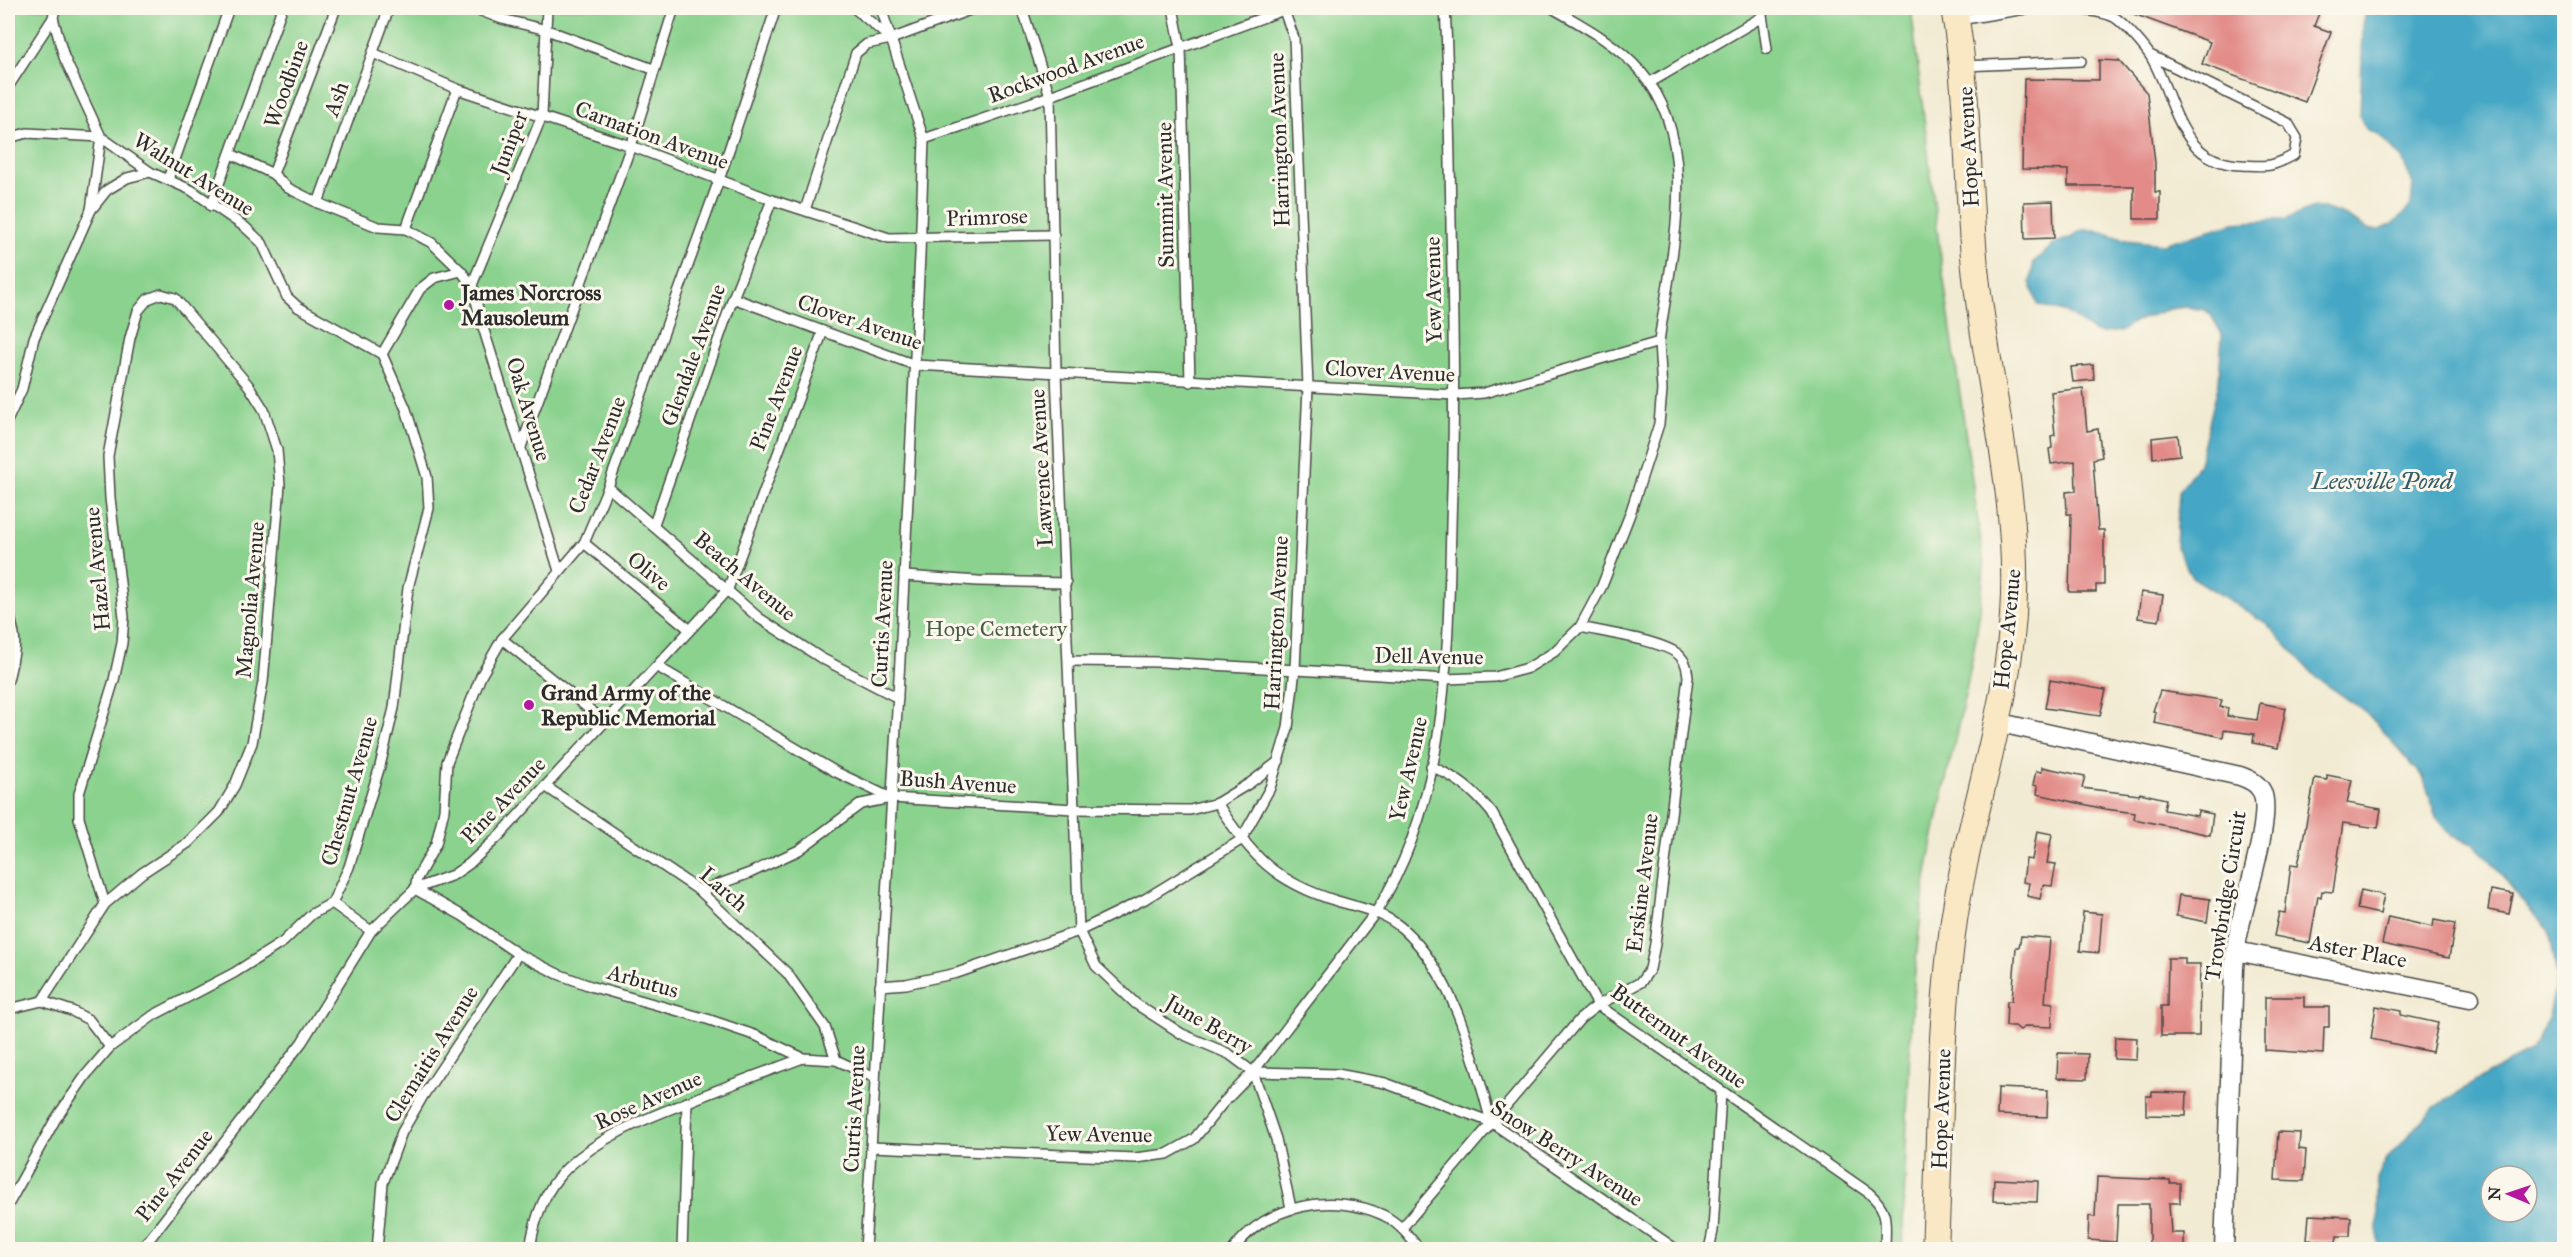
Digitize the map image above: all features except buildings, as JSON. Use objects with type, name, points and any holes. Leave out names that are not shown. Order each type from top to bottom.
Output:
[{"type":"main road","name":"Hope Avenue","points":[[1935,1250],[1944,1044],[1952,936],[1970,833],[2008,664],[2014,598],[2014,554],[2008,481],[1976,278],[1963,66],[1955,14]]},
{"type":"street","name":"Trowbridge Circuit","points":[[1996,723],[2240,776],[2258,785],[2262,793],[2264,813],[2236,951],[2224,1250]]},
{"type":"street","name":"Aster Place","points":[[2236,951],[2470,998]]},
{"type":"lane","points":[[8,87],[53,18],[55,8]]},
{"type":"lane","points":[[168,179],[229,8]]},
{"type":"lane","points":[[211,206],[282,8]]},
{"type":"lane","name":"Woodbine","points":[[273,174],[336,8]]},
{"type":"lane","name":"Ash","points":[[318,203],[389,8]]},
{"type":"lane","points":[[473,8],[502,19],[547,30],[653,69]]},
{"type":"lane","name":"Juniper","points":[[472,285],[543,116],[547,8]]},
{"type":"lane","points":[[521,447],[631,146],[653,69],[674,8]]},
{"type":"lane","name":"Cedar Avenue","points":[[415,889],[417,878],[436,844],[444,810],[447,762],[481,676],[502,639],[584,543],[608,487],[719,180],[776,8]]},
{"type":"lane","points":[[854,8],[891,39]]},
{"type":"lane","name":"Curtis Avenue","points":[[865,1250],[898,698],[924,139],[881,8]]},
{"type":"lane","points":[[805,210],[856,53],[867,44],[891,39],[975,8]]},
{"type":"lane","name":"Lawrence Avenue","points":[[1022,8],[1050,96],[1056,373],[1079,931]]},
{"type":"lane","name":"Summit Avenue","points":[[1173,8],[1181,48],[1190,382]]},
{"type":"lane","name":"Rockwood Avenue","points":[[924,139],[1050,96],[1285,8]]},
{"type":"lane","name":"Harrington Avenue","points":[[880,986],[906,984],[957,973],[1079,931],[1145,899],[1241,840],[1270,788],[1288,728],[1295,669],[1308,387],[1294,38],[1285,8]]},
{"type":"lane","name":"Yew Avenue","points":[[871,1147],[1135,1158],[1167,1154],[1194,1139],[1253,1072],[1376,912],[1391,888],[1408,851],[1431,766],[1446,679],[1455,395],[1449,69],[1445,8]]},
{"type":"lane","points":[[1552,8],[1599,35],[1641,72],[1660,100],[1675,138],[1679,174],[1676,216],[1659,342]]},
{"type":"lane","points":[[1955,14],[2031,8]]},
{"type":"lane","points":[[2049,8],[2078,9],[2116,18],[2150,56],[2184,134],[2206,156],[2235,165],[2273,166],[2294,155],[2297,138],[2288,123],[2150,56]]},
{"type":"lane","points":[[1649,83],[1762,12],[1767,49]]},
{"type":"lane","points":[[53,18],[64,57],[101,137],[91,210]]},
{"type":"lane","name":"Carnation Avenue","points":[[373,53],[457,88],[631,146],[772,200],[889,238],[921,239]]},
{"type":"lane","points":[[1963,66],[2081,61]]},
{"type":"lane","points":[[406,229],[457,88]]},
{"type":"lane","name":"Walnut Avenue","points":[[8,138],[27,133],[101,137],[150,172],[191,190],[211,206],[245,227],[262,243],[287,297],[298,307],[382,354]]},
{"type":"lane","name":"Oak Avenue","points":[[231,154],[273,174],[288,188],[318,203],[378,227],[406,229],[432,243],[461,271],[472,285],[559,571]]},
{"type":"lane","points":[[8,419],[22,389],[34,338],[91,210],[107,190],[127,178],[150,172]]},
{"type":"lane","name":"Glendale Avenue","points":[[654,524],[733,298],[772,200]]},
{"type":"lane","name":"Primrose","points":[[921,239],[1054,235]]},
{"type":"lane","points":[[382,354],[420,289],[434,278],[461,271]]},
{"type":"lane","name":"Magnolia Avenue","points":[[42,1001],[105,904],[142,873],[188,843],[219,812],[236,785],[252,743],[263,682],[280,485],[277,450],[264,410],[249,386],[175,298],[161,294],[148,299]]},
{"type":"lane","name":"Clover Avenue","points":[[733,298],[915,365],[1455,395],[1484,393],[1659,342]]},
{"type":"lane","name":"Hazel Avenue","points":[[105,904],[79,818],[80,794],[114,680],[122,643],[124,617],[110,498],[108,456],[130,338],[138,311],[148,299]]},
{"type":"lane","name":"Pine Avenue","points":[[141,1250],[302,1042],[371,931],[415,889],[453,874],[469,864],[500,835],[604,721],[658,667],[689,628],[728,589],[823,331]]},
{"type":"lane","name":"Dell Avenue","points":[[1069,662],[1162,662],[1446,679],[1495,677],[1528,668],[1554,652],[1580,627],[1602,586],[1630,514],[1659,424],[1662,390],[1659,342]]},
{"type":"lane","name":"Chestnut Avenue","points":[[8,1205],[55,1120],[86,1075],[110,1047],[154,1015],[234,973],[283,942],[312,915],[332,903],[350,867],[380,766],[394,708],[408,588],[429,508],[427,477],[406,409],[382,354]]},
{"type":"lane","name":"Beach Avenue","points":[[608,487],[654,524],[759,618],[821,658],[898,698]]},
{"type":"lane","name":"Olive","points":[[584,543],[689,628]]},
{"type":"lane","points":[[904,576],[978,581],[1066,583]]},
{"type":"lane","points":[[8,610],[16,639],[15,657],[8,680]]},
{"type":"lane","name":"Erskine Avenue","points":[[1402,1228],[1580,1019],[1598,1005],[1641,982],[1650,969],[1688,677],[1687,665],[1678,654],[1656,644],[1580,627]]},
{"type":"lane","points":[[502,639],[604,721]]},
{"type":"lane","name":"Bush Avenue","points":[[658,667],[837,772],[891,798],[1074,809],[1190,810],[1217,803],[1250,783],[1279,761]]},
{"type":"lane","name":"Butternut Avenue","points":[[1431,766],[1454,776],[1473,790],[1492,813],[1598,1005],[1869,1193],[1882,1205],[1885,1220],[1884,1250]]},
{"type":"lane","name":"Larch","points":[[545,786],[700,891],[787,973],[825,1028],[836,1060]]},
{"type":"lane","points":[[700,891],[750,873],[799,850],[861,804],[891,798]]},
{"type":"lane","points":[[1217,803],[1241,840],[1276,874],[1308,892],[1376,912],[1403,929],[1429,957],[1444,984],[1463,1029],[1491,1122]]},
{"type":"lane","name":"Arbutus","points":[[415,889],[463,916],[518,954],[558,974],[593,987],[758,1036],[803,1058],[836,1060],[875,1078]]},
{"type":"lane","points":[[332,903],[371,931]]},
{"type":"lane","name":"June Berry","points":[[1079,931],[1096,966],[1136,1004],[1182,1034],[1229,1054],[1253,1072],[1276,1139],[1291,1208]]},
{"type":"lane","name":"Clemaitis Avenue","points":[[377,1250],[383,1183],[402,1132],[423,1096],[518,954]]},
{"type":"lane","points":[[8,1008],[42,1001],[89,1020],[110,1047]]},
{"type":"lane","name":"Rose Avenue","points":[[530,1250],[533,1227],[544,1199],[566,1169],[602,1141],[637,1122],[803,1058]]},
{"type":"lane","name":"Snow Berry Avenue","points":[[1253,1072],[1337,1074],[1385,1083],[1491,1122],[1677,1250]]},
{"type":"lane","points":[[1706,1250],[1710,1245],[1713,1231],[1721,1092]]},
{"type":"lane","points":[[682,1250],[687,1102]]},
{"type":"lane","points":[[1233,1250],[1264,1222],[1291,1208],[1323,1203],[1342,1204],[1383,1215],[1402,1228],[1420,1250]]},
{"type":"green space","name":"Hope Cemetery","points":[[8,8],[1911,8],[1939,245],[1984,565],[1967,686],[1932,846],[1919,931],[1911,1022],[1902,1249],[8,1249]]},
{"type":"water","name":"Leesville Pond","points":[[2367,8],[2564,8],[2564,1249],[2378,1249],[2378,1176],[2388,1158],[2434,1108],[2486,1075],[2532,1051],[2549,1016],[2557,975],[2549,930],[2522,901],[2491,861],[2473,844],[2452,836],[2436,817],[2423,777],[2366,712],[2317,678],[2266,623],[2192,577],[2176,547],[2179,491],[2199,464],[2219,382],[2222,334],[2211,315],[2205,310],[2187,307],[2169,309],[2134,322],[2122,331],[2095,332],[2067,313],[2038,305],[2030,282],[2034,262],[2056,243],[2082,230],[2095,230],[2127,240],[2163,244],[2234,223],[2286,219],[2314,208],[2324,208],[2346,216],[2370,230],[2379,230],[2394,223],[2411,206],[2413,184],[2402,159],[2379,135],[2366,129],[2360,117],[2363,25]]},
{"type":"place","name":"James Norcross Mausoleum","points":[[449,305]]},
{"type":"place","name":"Grand Army of the Republic Memorial","points":[[529,705]]}]
